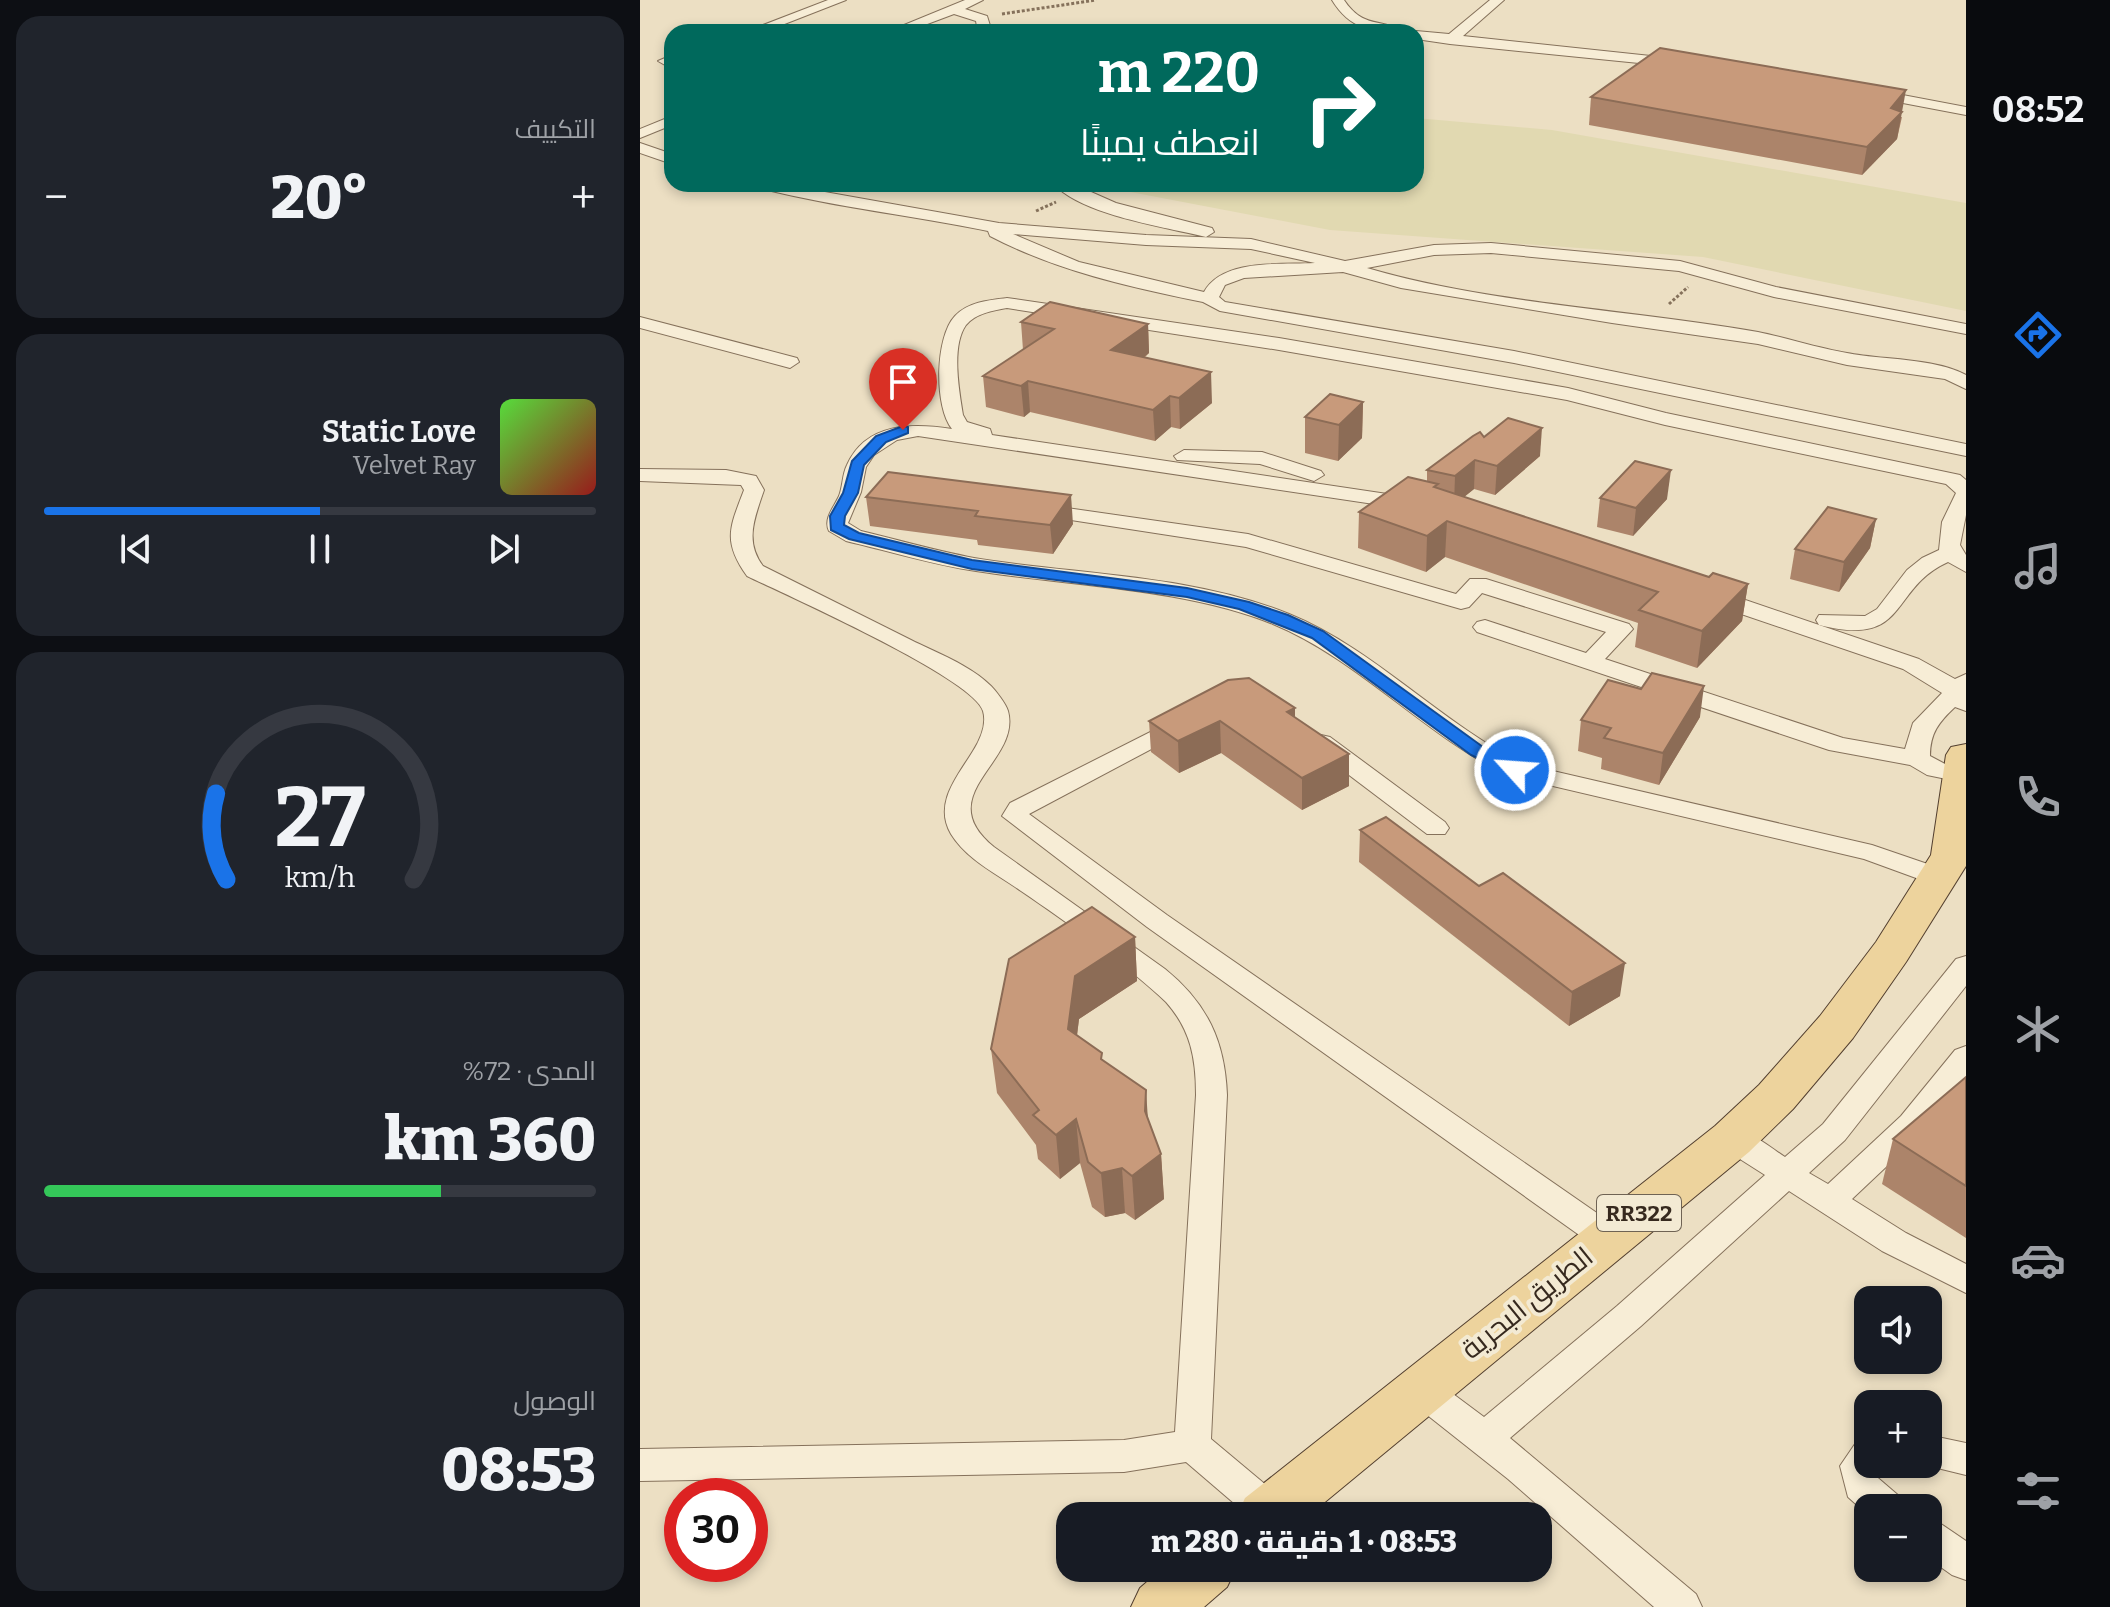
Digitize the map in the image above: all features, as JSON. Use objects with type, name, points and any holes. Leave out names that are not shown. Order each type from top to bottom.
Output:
[{"type":"main road","name":"RR322","points":[[1952,857],[1964,762],[1961,742],[1966,734]]},
{"type":"main road","name":"الطريق البحرية","points":[[1283,1502],[1775,1101],[1849,1011],[1952,857]]},
{"type":"main road","points":[[1161,1607],[1190,1582]]},
{"type":"street","points":[[774,24],[840,0]]},
{"type":"street","points":[[915,24],[977,0]]},
{"type":"street","points":[[1338,0],[1357,24]]},
{"type":"street","points":[[1450,40],[1498,0]]},
{"type":"street","points":[[953,9],[976,16],[984,24]]},
{"type":"street","points":[[1424,36],[1701,66]]},
{"type":"street","points":[[1849,89],[1966,111]]},
{"type":"street","points":[[640,134],[664,124]]},
{"type":"street","points":[[640,148],[664,156]]},
{"type":"street","points":[[793,192],[888,206],[992,227],[1146,240],[1251,244]]},
{"type":"street","points":[[1080,192],[1131,212],[1349,266],[1401,283],[1646,324],[1758,338],[1847,359],[1928,369],[1950,374],[1966,383]]},
{"type":"street","points":[[992,227],[1031,251],[1209,298],[1220,306],[1499,354],[1966,450]]},
{"type":"street","points":[[1209,298],[1218,282],[1241,273],[1349,266],[1422,252],[1491,248],[1670,265],[1774,292],[1966,329]]},
{"type":"street","points":[[1917,759],[1916,746],[1927,717],[1963,693],[1911,664],[1696,585],[1862,626],[1881,617],[1921,565],[1958,559],[1949,534],[1966,492],[1953,479],[1665,419],[1568,394],[1017,303],[988,305],[964,315],[950,334],[948,359],[953,414],[955,422],[967,429],[1146,456],[1262,458],[1432,504],[918,430],[894,432],[869,449],[857,464],[862,483],[837,516],[837,526],[854,536],[972,564],[1187,593],[1244,605],[1317,635],[1477,751],[1515,770],[1872,853],[1952,857]]},
{"type":"street","points":[[640,322],[790,362]]},
{"type":"street","points":[[640,475],[726,476],[749,480],[754,490],[738,538],[743,557],[755,571],[951,669],[979,687],[995,708],[998,718],[983,755],[959,794],[956,807],[963,833],[1159,980],[1183,1002],[1201,1027],[1208,1047],[1208,1140],[1200,1349],[1192,1445]]},
{"type":"street","points":[[1011,505],[1248,541],[1461,602],[1478,584],[1621,629],[1590,662]]},
{"type":"street","points":[[1485,627],[1838,745],[1917,759],[1936,770],[1964,762]]},
{"type":"street","points":[[1209,708],[1019,809],[1015,816],[1608,1238]]},
{"type":"street","points":[[1296,722],[1436,828]]},
{"type":"street","points":[[1486,1437],[1629,1316],[1834,1132],[1966,966]]},
{"type":"street","points":[[1831,1200],[1912,1124],[1966,1057]]},
{"type":"street","points":[[1732,1139],[1894,1242],[1966,1280]]},
{"type":"street","points":[[1420,1389],[1486,1437],[1682,1607]]},
{"type":"street","points":[[640,1465],[1124,1456],[1192,1445]]},
{"type":"street","points":[[1192,1445],[1255,1502]]},
{"type":"street","points":[[1942,1454],[1966,1459]]},
{"type":"street","points":[[1860,1478],[1861,1486],[1870,1494]]},
{"type":"street","points":[[1942,1546],[1966,1563]]},
{"type":"path","points":[[976,16],[1096,0]]},
{"type":"path","points":[[992,227],[1062,192]]},
{"type":"path","points":[[1646,324],[1704,274]]},
{"type":"shaded area","points":[[1424,119],[1552,130],[1966,203],[1966,311],[1703,257],[1330,230],[1130,192],[1424,192]]},
{"type":"building","points":[[1660,48],[1906,90],[1891,108],[1902,112],[1867,147],[1591,97]]},
{"type":"building","points":[[1050,302],[1148,324],[1111,350],[1211,372],[1179,398],[1170,396],[1153,410],[1028,381],[1021,386],[983,376],[1054,329],[1021,322]]},
{"type":"building","points":[[1330,394],[1363,402],[1339,425],[1305,417]]},
{"type":"building","points":[[1508,418],[1542,428],[1497,466],[1475,460],[1455,476],[1427,470],[1473,436],[1480,432],[1484,437]]},
{"type":"building","points":[[1635,461],[1671,470],[1636,508],[1600,498]]},
{"type":"building","points":[[888,472],[1071,495],[1050,525],[975,516],[978,511],[866,497]]},
{"type":"building","points":[[1408,477],[1438,484],[1434,487],[1709,577],[1713,573],[1748,584],[1702,631],[1639,610],[1658,592],[1447,521],[1427,536],[1359,512]]},
{"type":"building","points":[[1828,507],[1876,519],[1844,562],[1795,549]]},
{"type":"building","points":[[1652,673],[1704,686],[1663,753],[1604,738],[1611,728],[1581,720],[1608,680],[1641,689]]},
{"type":"building","points":[[1249,678],[1295,708],[1287,712],[1349,754],[1302,778],[1220,721],[1178,741],[1149,721],[1228,680]]},
{"type":"building","points":[[1386,817],[1479,886],[1503,873],[1625,963],[1572,992],[1360,830]]},
{"type":"building","points":[[1092,907],[1135,937],[1075,976],[1068,1029],[1102,1053],[1101,1059],[1146,1090],[1145,1111],[1161,1154],[1132,1176],[1122,1168],[1101,1173],[1088,1162],[1076,1119],[1056,1135],[1033,1115],[1039,1110],[991,1049],[1009,959]]},
{"type":"building","points":[[1966,1077],[1966,1186],[1893,1139]]},
{"type":"route","points":[[903,430],[881,439],[857,464],[851,493],[837,516],[837,526],[854,536],[972,564],[1187,593],[1244,605],[1317,635],[1357,661],[1477,751],[1515,770]]}]
